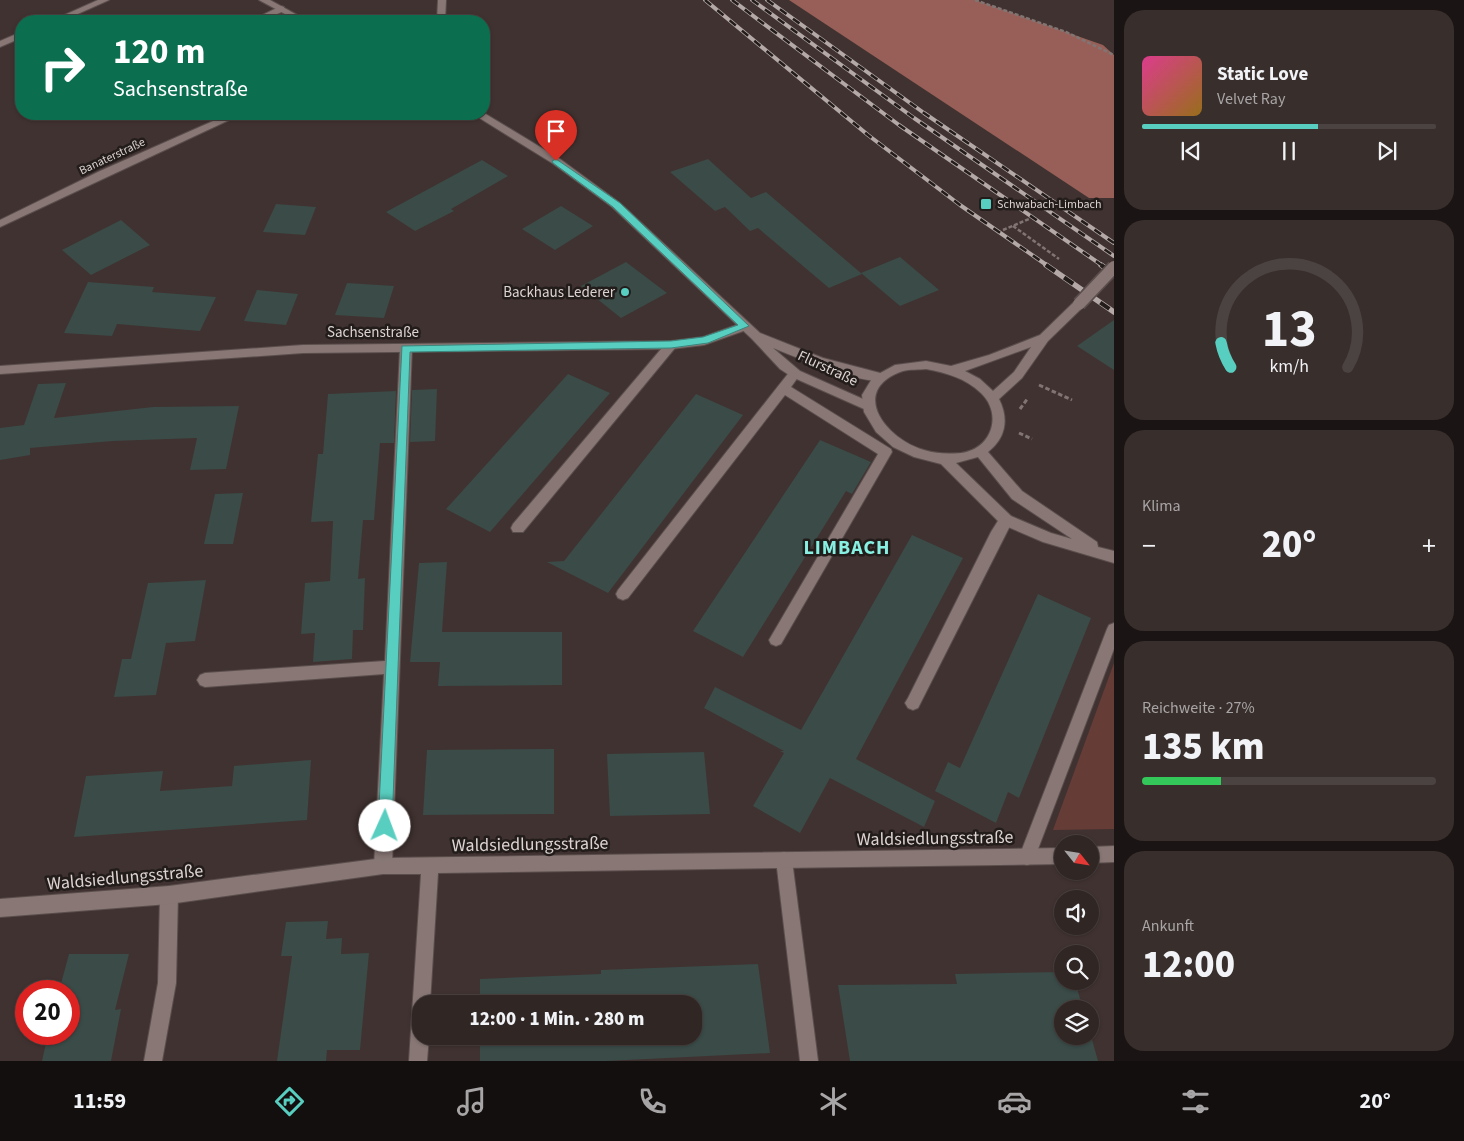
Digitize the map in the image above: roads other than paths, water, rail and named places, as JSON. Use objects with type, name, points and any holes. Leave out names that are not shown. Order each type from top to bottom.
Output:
[{"type":"street","points":[[69,15],[104,0]]},
{"type":"street","points":[[263,0],[292,15]]},
{"type":"street","points":[[441,15],[442,0]]},
{"type":"street","points":[[268,15],[281,9]]},
{"type":"street","points":[[0,44],[15,38]]},
{"type":"street","name":"Banaterstraße","points":[[0,224],[104,172],[222,120]]},
{"type":"street","name":"Flurstraße","points":[[488,120],[556,161],[616,205],[756,336],[775,359],[795,373],[868,406]]},
{"type":"street","points":[[993,398],[1018,375],[1044,338],[1114,267]]},
{"type":"street","name":"Sachsenstraße","points":[[0,370],[303,349],[671,344],[704,341],[745,326]]},
{"type":"street","name":"Flurstraße","points":[[756,336],[808,359],[846,371],[880,377]]},
{"type":"street","points":[[953,370],[993,358],[1044,338]]},
{"type":"street","points":[[383,866],[406,348]]},
{"type":"street","points":[[926,365],[953,370],[976,382],[993,398],[1001,418],[997,437],[981,452],[964,458],[944,459],[920,455],[894,443],[876,426],[868,406],[870,390],[880,377],[900,367],[926,365]]},
{"type":"street","points":[[623,594],[795,373]]},
{"type":"street","points":[[776,640],[886,452],[783,388]]},
{"type":"street","points":[[981,452],[1017,495],[1107,554]]},
{"type":"street","points":[[944,459],[1006,520],[1048,538],[1107,554]]},
{"type":"street","points":[[914,703],[998,532],[1006,520]]},
{"type":"street","points":[[1027,857],[1114,629]]},
{"type":"street","points":[[205,680],[391,668]]},
{"type":"street","points":[[1099,855],[1114,854]]},
{"type":"street","name":"Waldsiedlungsstraße","points":[[0,908],[169,895],[383,866],[1054,856]]},
{"type":"street","points":[[784,860],[809,1061]]},
{"type":"street","points":[[422,995],[430,865]]},
{"type":"street","points":[[153,1061],[168,983],[169,895]]},
{"type":"street","points":[[418,1061],[419,1045]]},
{"type":"lane","points":[[518,528],[671,344]]},
{"type":"railway","points":[[705,0],[868,135],[960,205],[1048,266]]},
{"type":"railway","points":[[732,0],[899,125],[1103,266]]},
{"type":"railway","points":[[752,0],[914,118],[1114,256]]},
{"type":"railway","points":[[767,0],[924,113],[1114,243]]},
{"type":"railway","points":[[1046,265],[1114,312]]},
{"type":"railway","points":[[1101,265],[1114,274]]},
{"type":"place","name":"Schwabach-Limbach","points":[[986,204]]},
{"type":"place","name":"Backhaus Lederer","points":[[625,292]]},
{"type":"district","name":"LIMBACH","points":[[847,547]]}]
